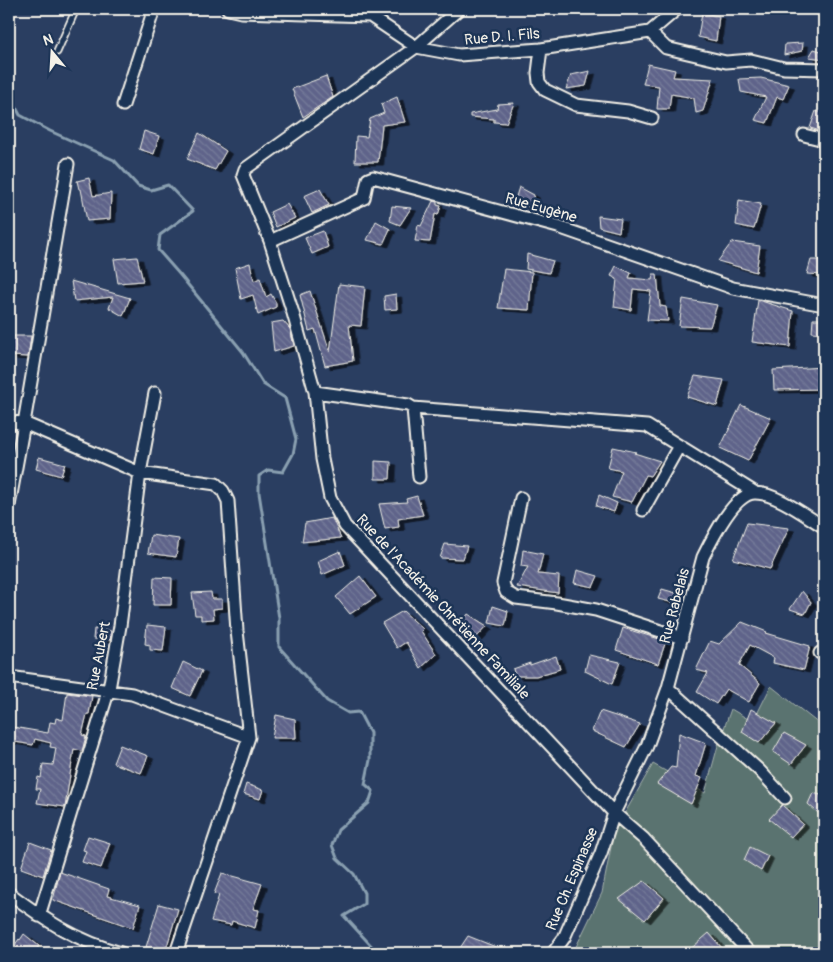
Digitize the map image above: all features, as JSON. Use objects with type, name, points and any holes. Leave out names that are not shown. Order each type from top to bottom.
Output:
[{"type":"street","points":[[123,104],[154,9]]},
{"type":"street","points":[[228,9],[241,12],[370,16],[416,47],[459,9]]},
{"type":"street","points":[[677,9],[650,32],[666,48],[726,62],[751,60],[784,68],[824,69]]},
{"type":"street","name":"Rue D. I. Fils","points":[[416,47],[458,56],[541,49],[650,32]]},
{"type":"street","name":"Rue de l'Académie Chrétienne Familiale","points":[[416,47],[246,169],[243,175],[270,241],[315,392],[322,459],[330,498],[345,526],[614,813],[644,839],[750,953]]},
{"type":"street","points":[[541,49],[538,73],[539,82],[546,90],[576,105],[628,111],[652,118]]},
{"type":"street","points":[[804,135],[824,140]]},
{"type":"street","points":[[9,506],[68,164]]},
{"type":"street","name":"Rue Eugène","points":[[270,241],[364,198],[368,179],[373,177],[558,227],[733,288],[824,304]]},
{"type":"street","points":[[315,392],[408,405],[413,408],[647,426],[754,492],[771,496],[824,527]]},
{"type":"street","name":"Rue Aubert","points":[[39,916],[109,689],[120,626],[140,473],[156,393]]},
{"type":"street","points":[[413,408],[420,477]]},
{"type":"street","points":[[9,422],[24,423],[140,473],[216,484],[228,501],[237,631],[249,737],[176,953]]},
{"type":"street","points":[[643,510],[679,446]]},
{"type":"street","name":"Rue Rabelais","points":[[614,813],[646,746],[668,688],[703,557],[712,538],[729,513],[740,500],[754,492]]},
{"type":"street","points":[[521,498],[503,583],[506,592],[516,598],[596,610],[682,638]]},
{"type":"street","points":[[9,677],[109,689],[132,694],[249,737]]},
{"type":"street","points":[[668,688],[759,770],[786,798]]},
{"type":"street","name":"Rue Ch. Espinasse","points":[[553,953],[564,938],[601,853],[614,813]]},
{"type":"street","points":[[9,893],[39,916],[72,936],[96,946],[121,953]]},
{"type":"lane","points":[[57,52],[76,9]]},
{"type":"green space","points":[[771,686],[824,728],[824,953],[573,953],[602,893],[614,832],[653,764],[705,793],[719,742],[731,709],[753,722]]},
{"type":"building","points":[[702,13],[719,16],[716,41],[698,37]]},
{"type":"building","points":[[803,43],[802,51],[784,55],[785,44]]},
{"type":"building","points":[[814,49],[824,52],[824,59],[809,57]]},
{"type":"building","points":[[648,64],[675,70],[673,77],[713,79],[703,111],[696,113],[694,98],[671,94],[669,109],[657,109],[659,86],[643,84]]},
{"type":"building","points":[[590,71],[586,86],[566,89],[571,75]]},
{"type":"building","points":[[326,76],[333,97],[303,117],[292,89]]},
{"type":"building","points":[[761,78],[789,85],[783,99],[777,97],[767,123],[755,120],[766,97],[741,92],[739,79]]},
{"type":"building","points":[[397,97],[405,122],[382,125],[378,162],[355,162],[356,136],[367,137],[370,119],[384,113],[381,104]]},
{"type":"building","points":[[514,103],[506,123],[494,122],[494,119],[470,117],[470,114],[497,109],[498,104]]},
{"type":"building","points":[[816,111],[824,113],[824,132],[810,128]]},
{"type":"building","points":[[144,131],[159,136],[154,154],[139,149]]},
{"type":"building","points":[[199,133],[226,151],[215,170],[187,159]]},
{"type":"building","points":[[89,178],[93,196],[111,193],[110,219],[87,221],[81,189],[79,189],[77,181]]},
{"type":"building","points":[[519,187],[534,195],[529,207],[514,203]]},
{"type":"building","points":[[320,189],[329,205],[312,213],[304,196]]},
{"type":"building","points":[[739,200],[761,204],[754,229],[736,225]]},
{"type":"building","points":[[433,201],[441,206],[438,215],[435,214],[430,242],[415,241],[418,225],[421,226]]},
{"type":"building","points":[[287,204],[295,218],[276,227],[270,212]]},
{"type":"building","points":[[392,206],[411,208],[400,225],[390,221]]},
{"type":"building","points":[[598,216],[621,219],[619,232],[599,227]]},
{"type":"building","points":[[376,221],[390,229],[383,244],[367,240]]},
{"type":"building","points":[[323,231],[328,247],[312,254],[305,238]]},
{"type":"building","points":[[732,242],[760,246],[756,272],[718,261]]},
{"type":"building","points":[[527,254],[553,261],[549,273],[526,269]]},
{"type":"building","points":[[137,257],[143,281],[118,283],[114,259]]},
{"type":"building","points":[[811,260],[824,260],[824,275],[807,274]]},
{"type":"building","points":[[250,263],[254,281],[260,278],[266,297],[271,294],[276,303],[276,307],[258,315],[253,295],[241,299],[235,268]]},
{"type":"building","points":[[616,266],[631,273],[629,278],[652,280],[653,274],[657,274],[660,306],[666,307],[668,321],[647,320],[651,291],[633,289],[631,310],[614,307],[617,279],[611,276]]},
{"type":"building","points":[[504,269],[532,272],[529,310],[498,308]]},
{"type":"building","points":[[71,281],[130,298],[123,316],[109,308],[113,297],[74,301]]},
{"type":"building","points":[[339,284],[365,287],[361,326],[349,325],[353,361],[325,366],[315,329],[309,331],[300,295],[310,291],[330,352]]},
{"type":"building","points":[[396,294],[397,309],[385,310],[384,296]]},
{"type":"building","points":[[683,299],[717,305],[710,327],[679,326]]},
{"type":"building","points":[[758,300],[793,311],[790,347],[752,342]]},
{"type":"building","points":[[813,319],[824,319],[824,333],[812,332]]},
{"type":"building","points":[[283,321],[290,329],[294,346],[274,352],[271,323]]},
{"type":"building","points":[[9,336],[31,336],[28,357],[9,356]]},
{"type":"building","points":[[824,367],[824,389],[774,390],[773,370]]},
{"type":"building","points":[[695,376],[724,380],[717,406],[687,397]]},
{"type":"building","points":[[741,405],[771,418],[748,461],[720,448]]},
{"type":"building","points":[[613,447],[636,452],[634,453],[660,461],[650,476],[646,475],[632,502],[612,497],[622,471],[608,468]]},
{"type":"building","points":[[39,457],[65,464],[61,476],[36,469]]},
{"type":"building","points":[[375,461],[391,462],[390,479],[375,479]]},
{"type":"building","points":[[599,495],[617,503],[614,512],[596,506]]},
{"type":"building","points":[[417,496],[423,515],[398,519],[399,527],[385,529],[379,504],[407,502],[406,499]]},
{"type":"building","points":[[332,518],[341,538],[302,542],[305,523]]},
{"type":"building","points":[[747,523],[789,528],[770,569],[733,559]]},
{"type":"building","points":[[151,535],[179,539],[176,557],[148,553]]},
{"type":"building","points":[[445,544],[467,546],[463,559],[440,558]]},
{"type":"building","points":[[523,550],[543,554],[538,574],[559,576],[558,593],[517,587],[528,567],[521,566]]},
{"type":"building","points":[[340,551],[345,565],[322,575],[318,561]]},
{"type":"building","points":[[577,570],[598,576],[593,587],[574,583]]},
{"type":"building","points":[[360,576],[376,597],[350,614],[336,597]]},
{"type":"building","points":[[154,577],[172,578],[171,605],[153,605]]},
{"type":"building","points":[[662,589],[676,593],[674,603],[658,599]]},
{"type":"building","points":[[802,591],[811,602],[805,614],[790,609]]},
{"type":"building","points":[[211,592],[212,599],[222,599],[222,608],[213,609],[214,619],[201,620],[201,615],[195,615],[192,593]]},
{"type":"building","points":[[493,606],[508,611],[505,626],[489,623]]},
{"type":"building","points":[[403,611],[423,629],[421,631],[436,654],[421,668],[406,642],[397,648],[382,623]]},
{"type":"building","points":[[468,614],[487,626],[477,637],[462,623]]},
{"type":"building","points":[[742,622],[766,633],[810,646],[804,670],[773,663],[774,658],[750,645],[739,665],[760,683],[749,702],[726,689],[716,704],[697,692],[708,673],[696,670],[710,641],[719,644]]},
{"type":"building","points":[[147,625],[166,627],[163,651],[150,650],[150,645],[145,644]]},
{"type":"building","points":[[623,628],[666,641],[658,664],[616,650]]},
{"type":"building","points":[[94,629],[111,631],[110,640],[93,639]]},
{"type":"building","points":[[589,655],[620,662],[612,684],[585,671]]},
{"type":"building","points":[[556,656],[560,669],[536,676],[515,676],[513,669]]},
{"type":"building","points":[[183,662],[202,671],[190,696],[172,688]]},
{"type":"building","points":[[67,693],[92,696],[89,714],[87,714],[82,735],[86,736],[82,751],[74,749],[65,807],[37,803],[40,789],[36,789],[38,777],[41,778],[43,764],[53,765],[56,748],[50,747],[51,743],[35,739],[33,745],[9,741],[9,730],[12,731],[13,727],[48,733],[50,722],[55,723],[56,718],[63,720]]},
{"type":"building","points":[[751,709],[776,723],[759,743],[742,732]]},
{"type":"building","points":[[600,711],[640,724],[626,747],[592,731]]},
{"type":"building","points":[[276,715],[295,719],[296,738],[272,738]]},
{"type":"building","points":[[679,733],[706,743],[696,776],[702,778],[691,804],[657,784],[671,767],[676,768]]},
{"type":"building","points":[[784,733],[806,745],[791,764],[773,752]]},
{"type":"building","points":[[120,745],[148,756],[141,773],[113,763]]},
{"type":"building","points":[[246,784],[263,790],[260,799],[243,794]]},
{"type":"building","points":[[813,793],[824,796],[824,818],[808,804]]},
{"type":"building","points":[[782,805],[803,824],[791,837],[769,819]]},
{"type":"building","points":[[88,836],[110,843],[101,868],[82,862],[86,851],[83,850]]},
{"type":"building","points":[[30,842],[51,850],[43,876],[21,868]]},
{"type":"building","points":[[750,847],[768,856],[761,871],[744,860]]},
{"type":"building","points":[[60,872],[109,889],[107,896],[140,905],[133,928],[53,900]]},
{"type":"building","points":[[222,873],[262,884],[253,909],[259,910],[255,928],[232,921],[231,925],[211,921],[219,895],[214,894]]},
{"type":"building","points":[[644,881],[664,898],[645,920],[619,899]]},
{"type":"building","points":[[159,904],[178,909],[165,953],[146,947]]},
{"type":"building","points":[[709,933],[722,948],[716,953],[686,953]]},
{"type":"building","points":[[24,934],[39,946],[34,953],[9,953],[19,939]]},
{"type":"building","points":[[468,936],[511,953],[471,953],[460,948]]},
{"type":"waterway","points":[[9,94],[20,115],[114,160],[138,186],[151,190],[168,185],[193,211],[160,235],[158,250],[243,352],[263,384],[285,398],[296,439],[293,454],[283,472],[268,470],[259,476],[259,493],[279,618],[279,647],[327,701],[348,713],[359,712],[370,733],[370,760],[365,784],[373,791],[369,803],[338,830],[332,845],[337,858],[354,874],[364,893],[364,904],[344,916],[378,953]]}]
